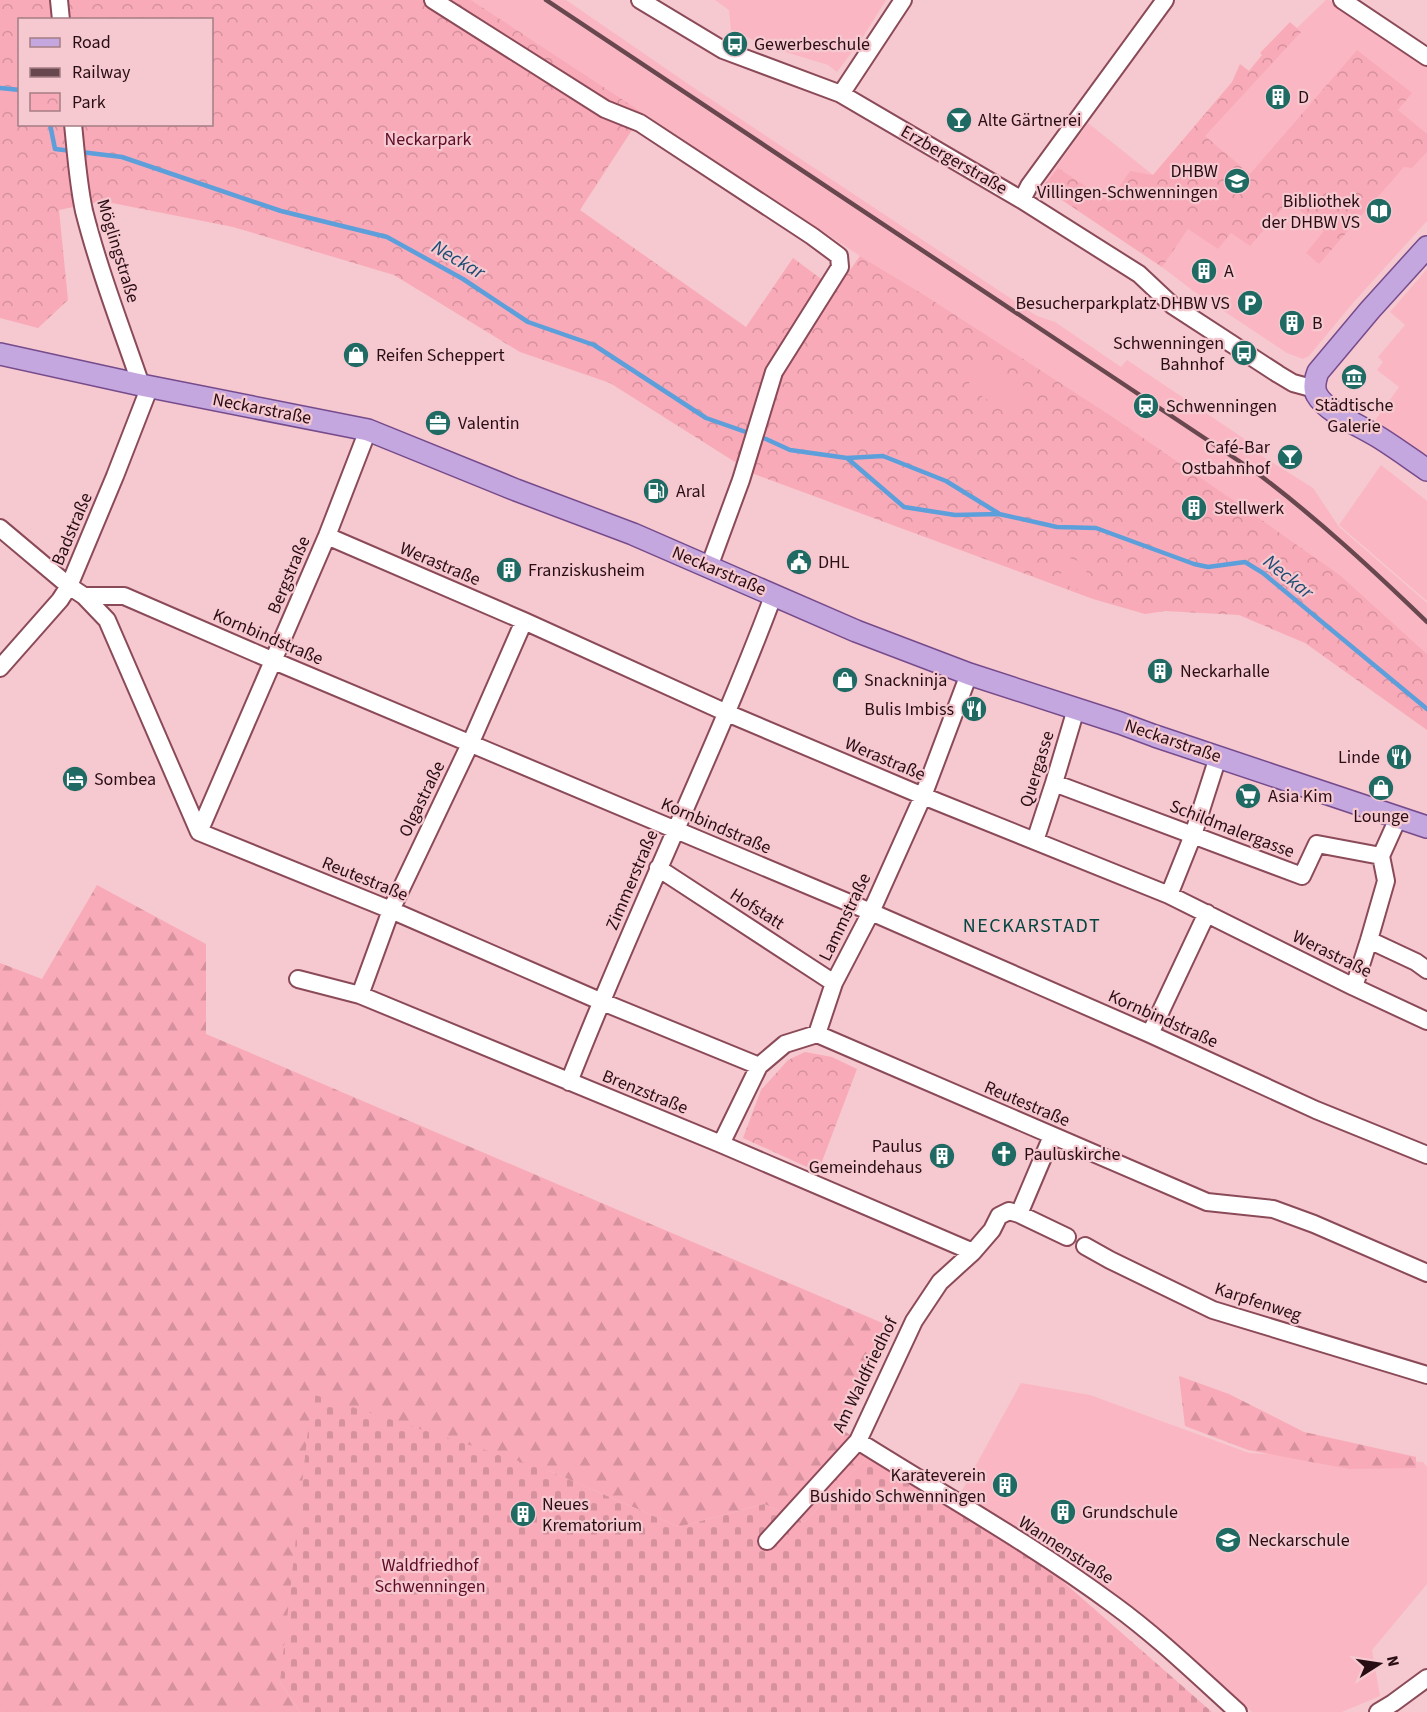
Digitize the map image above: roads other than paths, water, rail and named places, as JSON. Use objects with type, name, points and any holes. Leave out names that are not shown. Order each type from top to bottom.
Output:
[{"type":"main road","points":[[1315,389],[1318,372],[1427,247]]},
{"type":"main road","name":"Neckarstraße","points":[[0,354],[146,386],[368,430],[633,534],[856,631],[969,674],[1427,827]]},
{"type":"main road","name":"Erzbergerstraße","points":[[1315,389],[1325,405],[1427,470]]},
{"type":"street","points":[[59,0],[61,18]]},
{"type":"street","points":[[433,0],[605,108],[640,123],[839,256],[840,267],[774,372],[741,480],[709,567]]},
{"type":"street","name":"Erzbergerstraße","points":[[640,0],[723,50],[841,94],[1022,200],[1139,274],[1172,305],[1244,353],[1293,383],[1315,389]]},
{"type":"street","points":[[841,94],[903,0]]},
{"type":"street","points":[[1022,200],[1029,186],[1165,0]]},
{"type":"street","points":[[1342,0],[1427,57]]},
{"type":"street","name":"Möglingstraße","points":[[73,130],[84,209],[98,257],[146,386]]},
{"type":"street","name":"Badstraße","points":[[0,668],[60,600],[69,586],[115,476],[146,386]]},
{"type":"street","name":"Bergstraße","points":[[199,831],[327,536],[368,430]]},
{"type":"street","points":[[0,528],[84,596],[106,620],[199,831]]},
{"type":"street","name":"Werastraße","points":[[327,536],[728,713],[923,796],[1169,895],[1427,1021]]},
{"type":"street","name":"Zimmerstraße","points":[[569,1082],[600,1001],[674,830],[728,713],[774,594]]},
{"type":"street","name":"Kornbindstraße","points":[[84,596],[124,596],[871,912],[1150,1034],[1316,1110],[1427,1155]]},
{"type":"street","name":"Olgastraße","points":[[360,995],[391,910],[471,742],[524,621]]},
{"type":"street","name":"Lammstraße","points":[[817,1034],[834,983],[871,912],[923,796],[969,674]]},
{"type":"street","name":"Quergasse","points":[[1035,841],[1076,709]]},
{"type":"street","points":[[1169,895],[1218,757]]},
{"type":"street","name":"Schildmalergasse","points":[[1054,783],[1302,876],[1317,844],[1381,856]]},
{"type":"street","points":[[1354,987],[1386,881],[1381,856],[1399,816]]},
{"type":"street","name":"Reutestraße","points":[[199,831],[759,1066]]},
{"type":"street","name":"Hofstatt","points":[[658,868],[834,983]]},
{"type":"street","points":[[1150,1034],[1207,913]]},
{"type":"street","points":[[1369,940],[1416,962],[1427,970]]},
{"type":"street","name":"Brenzstraße","points":[[298,979],[360,995],[721,1144],[973,1252]]},
{"type":"street","points":[[721,1144],[759,1066],[785,1044],[817,1034]]},
{"type":"street","name":"Reutestraße","points":[[817,1034],[1207,1202],[1273,1209],[1314,1224],[1427,1273]]},
{"type":"street","points":[[1052,1136],[1018,1214],[1067,1237]]},
{"type":"street","name":"Am Waldfriedhof","points":[[766,1541],[858,1441],[914,1321],[940,1282],[973,1252],[992,1230],[999,1216],[1009,1211],[1018,1214]]},
{"type":"street","name":"Karpfenweg","points":[[1084,1246],[1213,1310],[1427,1375]]},
{"type":"street","name":"Wannenstraße","points":[[858,1441],[1056,1564],[1116,1606],[1168,1648],[1238,1712]]},
{"type":"street","points":[[1378,1712],[1427,1678]]},
{"type":"waterway","name":"Neckar","points":[[0,88],[18,90]]},
{"type":"waterway","name":"Neckar","points":[[50,126],[55,149],[72,151]]},
{"type":"waterway","name":"Neckar","points":[[81,152],[122,157],[281,211],[387,237],[463,279],[528,322],[594,345],[706,418],[790,450],[847,458],[904,507],[955,515],[999,514],[1057,527],[1096,528],[1208,567],[1245,562],[1263,573],[1427,709]]},
{"type":"waterway","name":"Neckar","points":[[847,458],[883,456],[946,481],[998,513]]},
{"type":"railway","points":[[546,0],[1257,473],[1302,508],[1427,622]]},
{"type":"place","name":"Gewerbeschule","points":[[735,44]]},
{"type":"place","name":"D","points":[[1278,97]]},
{"type":"place","name":"Alte Gärtnerei","points":[[959,120]]},
{"type":"place","name":"DHBW Villingen-Schwenningen","points":[[1237,181]]},
{"type":"place","name":"Bibliothek der DHBW VS","points":[[1379,211]]},
{"type":"place","name":"A","points":[[1204,271]]},
{"type":"place","name":"Besucherparkplatz DHBW VS","points":[[1250,303]]},
{"type":"place","name":"B","points":[[1292,323]]},
{"type":"place","name":"Schwenningen Bahnhof","points":[[1244,353]]},
{"type":"place","name":"Reifen Scheppert","points":[[356,355]]},
{"type":"place","name":"Städtische Galerie","points":[[1354,377]]},
{"type":"place","name":"Schwenningen","points":[[1146,406]]},
{"type":"place","name":"Valentin","points":[[438,423]]},
{"type":"place","name":"Café-Bar Ostbahnhof","points":[[1290,457]]},
{"type":"place","name":"Aral","points":[[656,491]]},
{"type":"place","name":"Stellwerk","points":[[1194,508]]},
{"type":"place","name":"DHL","points":[[799,562]]},
{"type":"place","name":"Franziskusheim","points":[[509,570]]},
{"type":"place","name":"Neckarhalle","points":[[1160,671]]},
{"type":"place","name":"Snackninja","points":[[845,680]]},
{"type":"place","name":"Bulis Imbiss","points":[[974,709]]},
{"type":"place","name":"Linde","points":[[1399,757]]},
{"type":"place","name":"Sombea","points":[[75,779]]},
{"type":"place","name":"Lounge","points":[[1381,788]]},
{"type":"place","name":"Asia Kim","points":[[1248,796]]},
{"type":"place","name":"Pauluskirche","points":[[1004,1154]]},
{"type":"place","name":"Paulus Gemeindehaus","points":[[942,1156]]},
{"type":"place","name":"Karateverein Bushido Schwenningen","points":[[1005,1485]]},
{"type":"place","name":"Grundschule","points":[[1063,1512]]},
{"type":"place","name":"Neues Krematorium","points":[[523,1514]]},
{"type":"place","name":"Neckarschule","points":[[1228,1540]]},
{"type":"district","name":"NECKARSTADT","points":[[1032,926]]},
{"type":"park label","name":"Neckarpark","points":[[428,139]]},
{"type":"park label","name":"Waldfriedhof Schwenningen","points":[[430,1575]]}]
